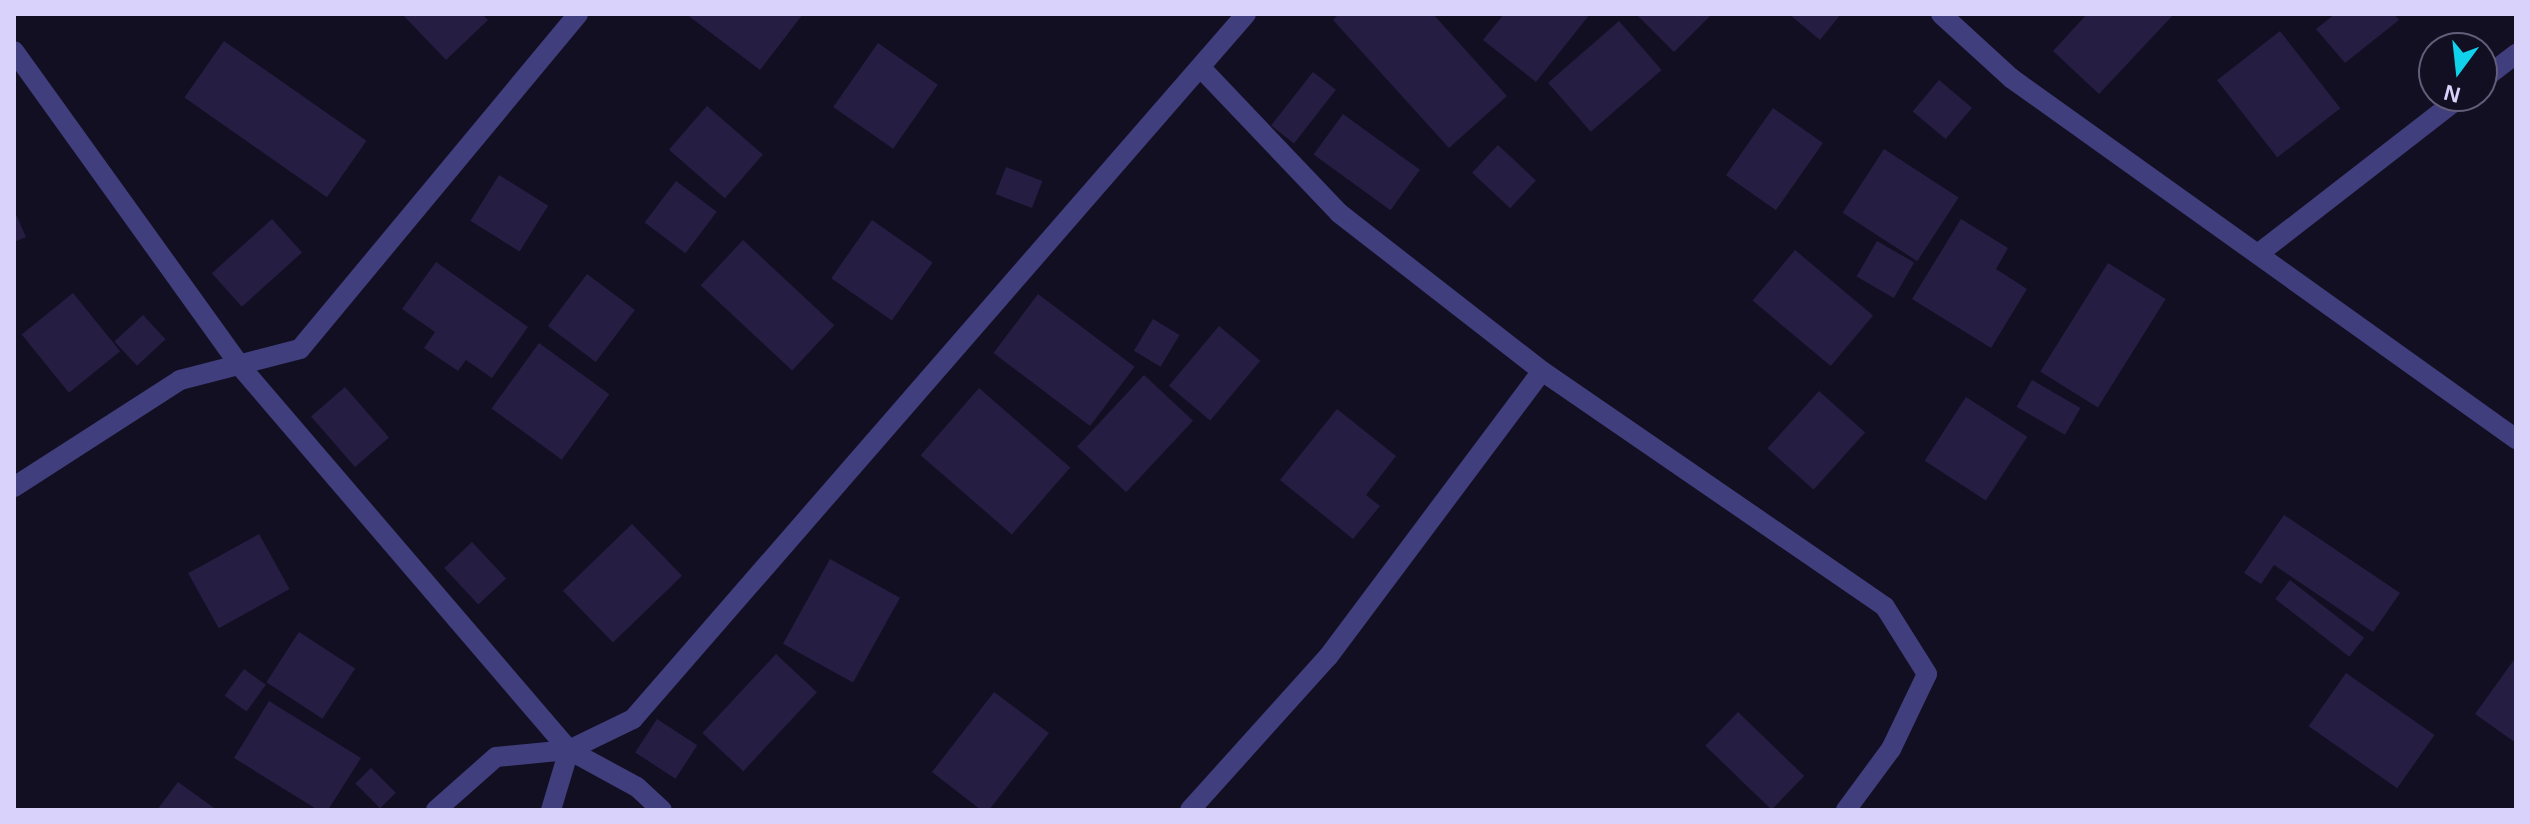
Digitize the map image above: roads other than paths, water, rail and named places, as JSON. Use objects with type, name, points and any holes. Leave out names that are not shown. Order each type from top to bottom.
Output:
[{"type":"street","points":[[14,487],[180,380],[300,349],[578,14]]},
{"type":"street","points":[[436,810],[496,757],[569,750],[633,719],[1202,69],[1246,14]]},
{"type":"street","points":[[1941,14],[2011,78],[2516,439]]},
{"type":"street","points":[[14,51],[240,366],[569,750],[637,787],[662,810]]},
{"type":"street","points":[[2498,68],[2516,54]]},
{"type":"street","points":[[1202,69],[1339,213],[1542,371],[1885,607],[1927,674],[1891,749],[1846,810]]},
{"type":"street","points":[[2258,254],[2441,112]]},
{"type":"street","points":[[1190,810],[1328,657],[1542,371]]},
{"type":"street","points":[[551,810],[569,750]]}]
